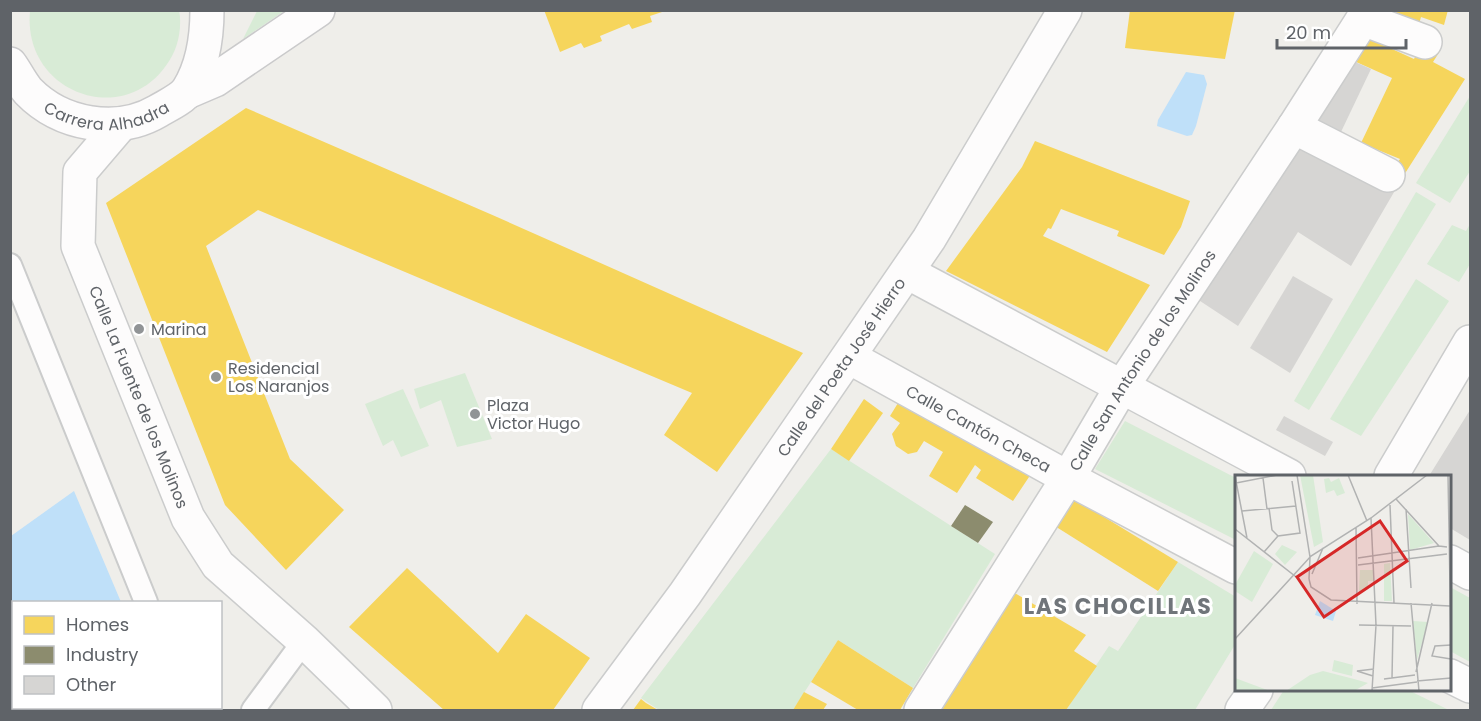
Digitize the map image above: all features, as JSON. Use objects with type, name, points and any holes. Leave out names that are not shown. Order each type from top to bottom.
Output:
[{"type":"street","points":[[193,81],[204,47],[207,10]]},
{"type":"street","points":[[193,81],[231,10]]},
{"type":"street","name":"Carrera Alhadra","points":[[16,78],[57,113],[87,123],[121,124],[151,115],[193,81],[215,80],[318,10]]},
{"type":"street","name":"Calle del Poeta José Hierro","points":[[599,711],[685,594],[907,272],[1065,10]]},
{"type":"street","points":[[1364,15],[1425,42]]},
{"type":"street","name":"Calle San Antonio de los Molinos","points":[[921,711],[1068,478],[1121,388],[1294,127],[1364,15]]},
{"type":"street","name":"Calle La Fuente de los Molinos","points":[[121,124],[81,172],[78,246],[188,518],[218,565],[304,641],[375,711]]},
{"type":"street","points":[[1294,127],[1388,175]]},
{"type":"street","points":[[907,272],[1285,475]]},
{"type":"street","points":[[1392,475],[1470,342]]},
{"type":"street","name":"Calle Cantón Checa","points":[[849,357],[1068,478],[1235,566]]},
{"type":"street","points":[[1451,563],[1470,573]]},
{"type":"street","points":[[1451,677],[1470,686]]},
{"type":"street","points":[[1242,711],[1255,691]]},
{"type":"lane","points":[[10,265],[145,601]]},
{"type":"lane","points":[[253,711],[304,641]]},
{"type":"green space","points":[[179,10],[179,34],[176,45],[172,56],[154,79],[131,93],[107,98],[83,94],[61,83],[43,65],[32,40],[30,11]]},
{"type":"green space","points":[[257,11],[284,11],[243,39]]},
{"type":"green space","points":[[1470,96],[1470,171],[1450,203],[1416,183]]},
{"type":"green space","points":[[1416,192],[1436,204],[1309,410],[1294,401]]},
{"type":"green space","points":[[1470,224],[1470,264],[1459,282],[1427,264],[1452,225],[1466,231]]},
{"type":"green space","points":[[1416,279],[1449,301],[1361,436],[1330,419]]},
{"type":"green space","points":[[465,373],[492,439],[457,447],[441,400],[420,409],[414,389]]},
{"type":"green space","points":[[403,389],[429,446],[401,457],[393,440],[383,446],[365,404]]},
{"type":"green space","points":[[1125,421],[1235,477],[1235,539],[1095,469]]},
{"type":"green space","points":[[831,449],[995,554],[913,688],[838,640],[793,710],[659,710],[641,698]]},
{"type":"green space","points":[[1178,562],[1235,596],[1235,645],[1195,710],[1066,710],[1109,646],[1118,651]]},
{"type":"green space","points":[[1451,588],[1470,598],[1470,662],[1451,652]]},
{"type":"green space","points":[[1283,691],[1410,691],[1449,710],[1271,710]]},
{"type":"water","points":[[1186,72],[1204,75],[1207,84],[1196,126],[1192,135],[1187,136],[1157,126],[1158,120]]},
{"type":"water","points":[[74,491],[121,601],[12,601],[12,709],[167,710],[11,710],[11,536]]},
{"type":"building: Homes","points":[[544,10],[665,11],[650,16],[652,22],[632,29],[629,24],[600,36],[602,41],[584,48],[581,43],[560,52]]},
{"type":"building: Homes","points":[[1130,10],[1235,10],[1225,59],[1125,48]]},
{"type":"building: Homes","points":[[1377,10],[1448,10],[1444,25],[1421,17],[1419,24]]},
{"type":"building: Homes","points":[[1357,33],[1414,59],[1421,45],[1440,51],[1433,62],[1465,79],[1404,175],[1393,169],[1400,159],[1361,143],[1392,78],[1345,57]]},
{"type":"building: Homes","name":"Residencial Los Naranjos","points":[[246,108],[803,353],[717,472],[664,435],[692,393],[258,210],[206,246],[290,459],[344,510],[286,570],[225,505],[106,203]]},
{"type":"building: Homes","points":[[1035,141],[1190,201],[1181,227],[1164,255],[1117,236],[1119,231],[1061,209],[1051,229],[1048,228],[1043,236],[1150,285],[1107,352],[946,271],[1022,167]]},
{"type":"building: Homes","points":[[864,399],[883,413],[849,461],[831,449]]},
{"type":"building: Homes","points":[[898,403],[1031,474],[1013,501],[976,478],[981,470],[975,465],[957,493],[929,476],[943,452],[924,441],[917,452],[908,454],[896,446],[892,434],[900,423],[890,416]]},
{"type":"building: Homes","points":[[1068,495],[1178,562],[1158,591],[1050,523]]},
{"type":"building: Homes","points":[[407,568],[498,653],[526,614],[590,658],[553,710],[444,710],[349,627]]},
{"type":"building: Homes","points":[[1008,589],[1086,635],[1074,651],[1097,666],[1066,710],[933,710]]},
{"type":"building: Homes","points":[[838,640],[913,688],[900,710],[858,710],[811,682]]},
{"type":"building: Homes","points":[[804,692],[827,704],[823,710],[793,710]]},
{"type":"building: Homes","points":[[641,699],[646,703],[658,710],[633,710]]},
{"type":"building: Industry","points":[[965,505],[993,522],[978,543],[951,526]]},
{"type":"building: Other","points":[[1342,56],[1371,69],[1340,134],[1314,121]]},
{"type":"building: Other","points":[[1293,138],[1397,187],[1351,266],[1298,232],[1238,326],[1194,297]]},
{"type":"building: Other","points":[[1293,276],[1333,299],[1290,373],[1250,348]]},
{"type":"building: Other","points":[[1470,410],[1470,540],[1451,529],[1451,475],[1430,475]]},
{"type":"building: Other","points":[[1284,416],[1333,442],[1325,456],[1276,430]]},
{"type":"place","name":"Marina","points":[[139,329]]},
{"type":"place","name":"Residencial Los Naranjos","points":[[216,377]]},
{"type":"place","name":"Plaza Victor Hugo","points":[[475,414]]},
{"type":"district","name":"LAS CHOCILLAS","points":[[1118,606]]}]
